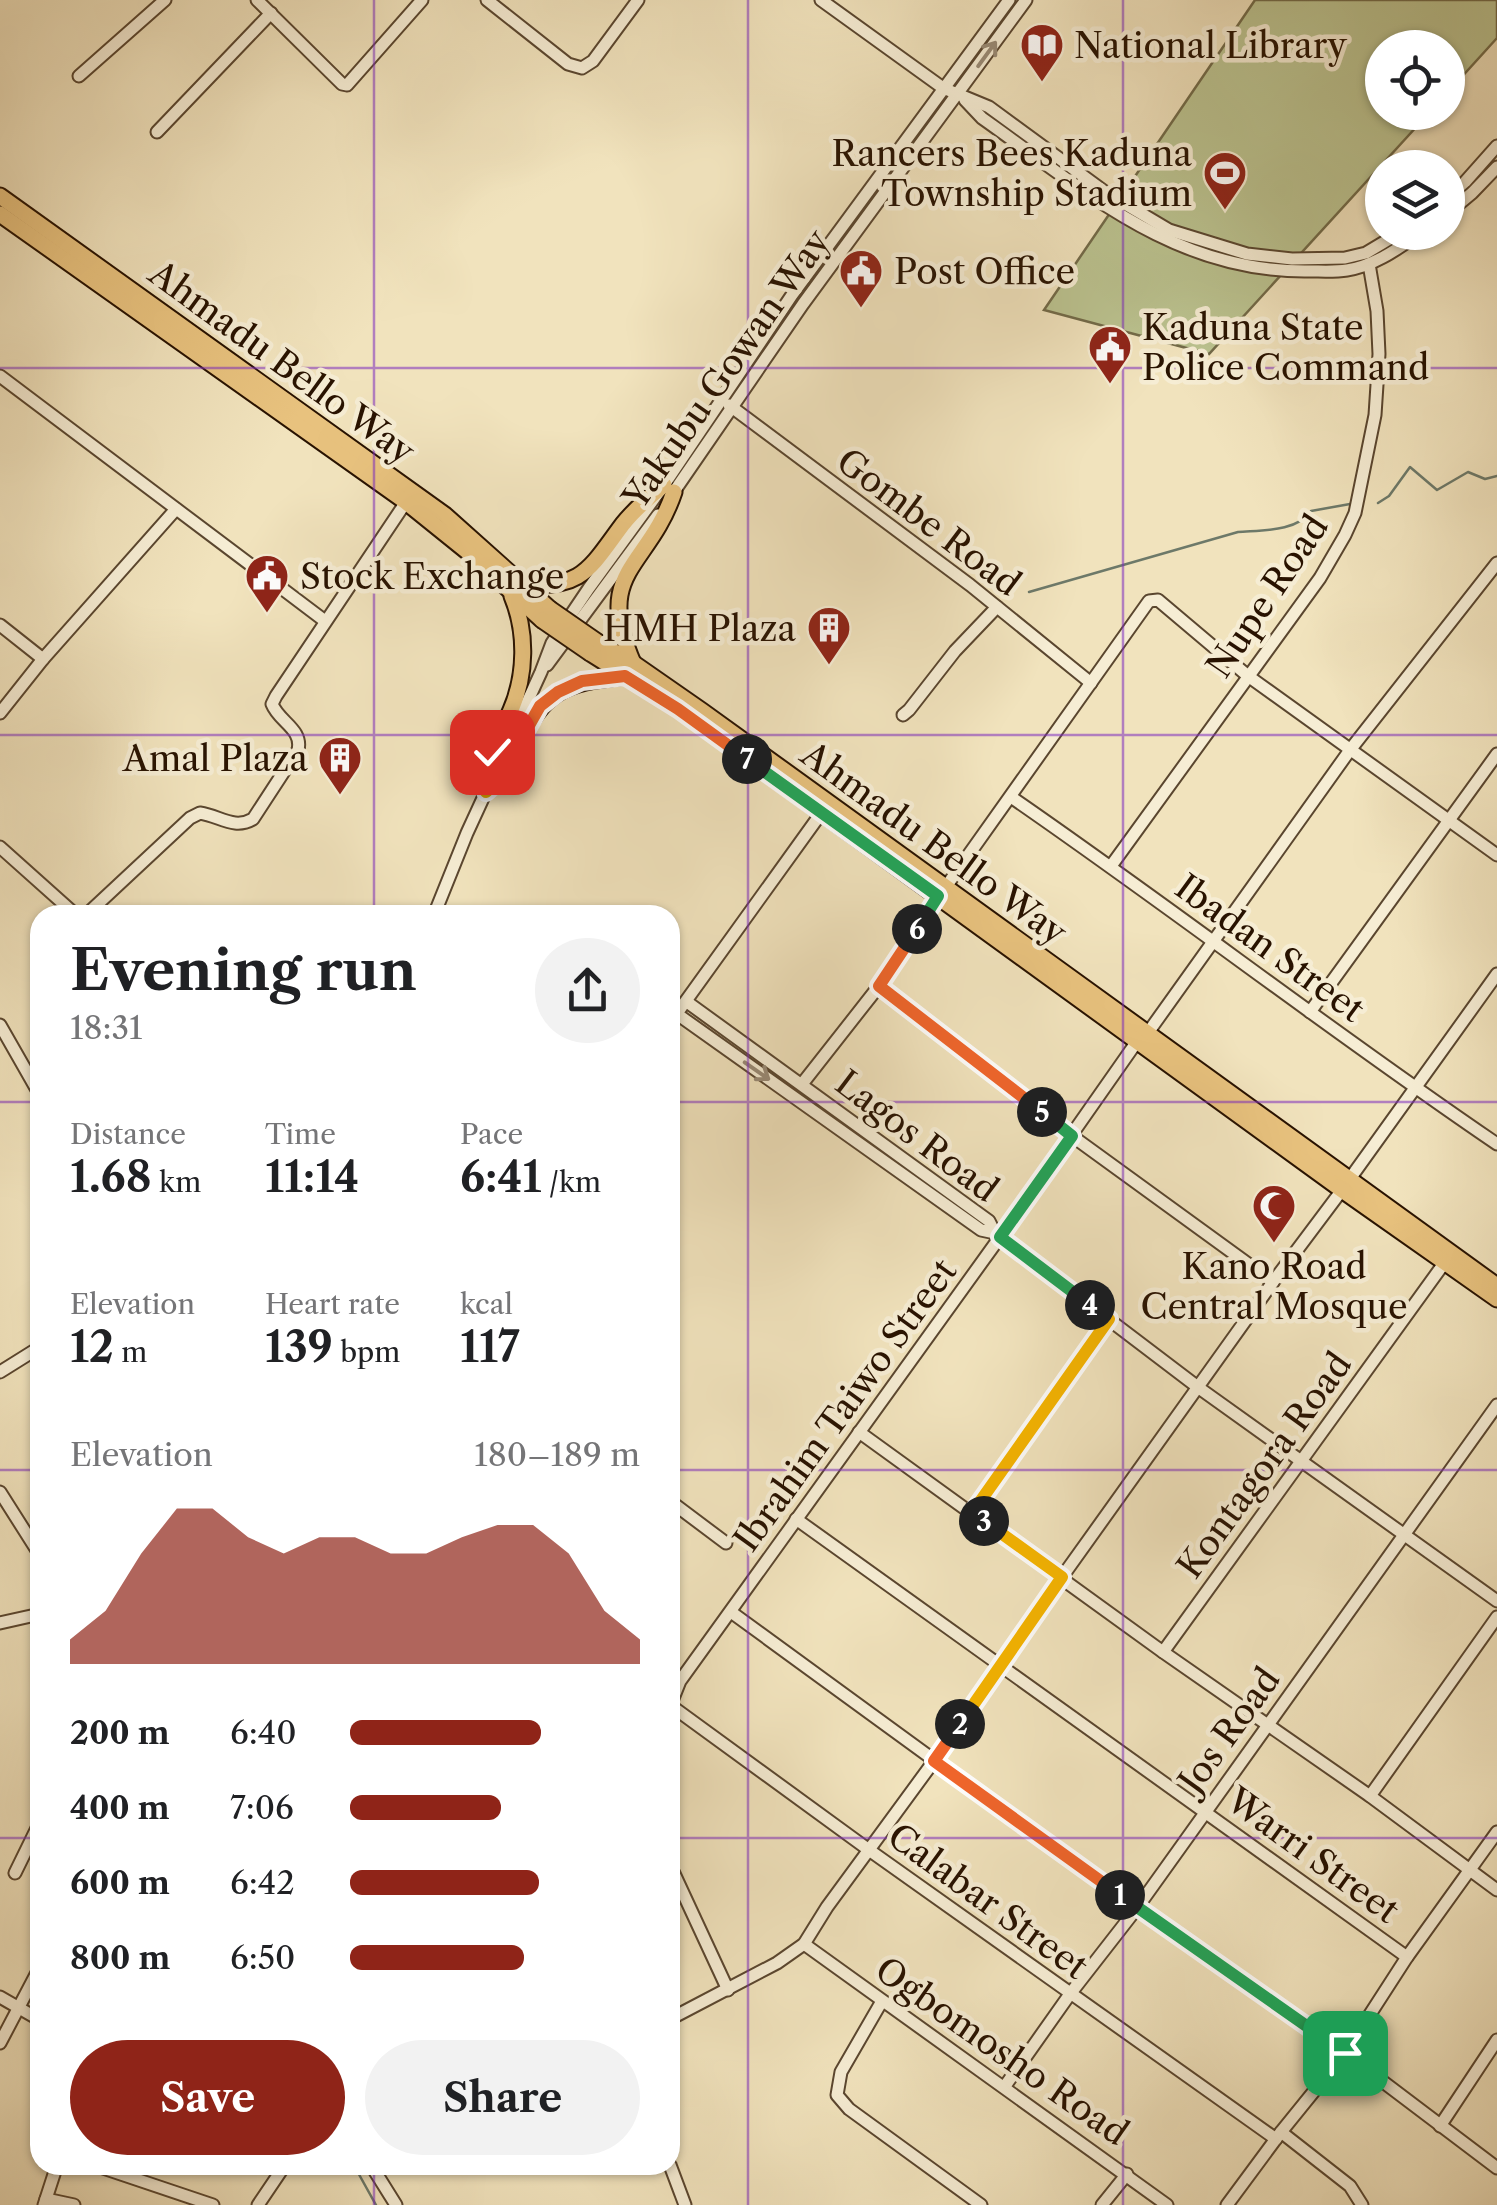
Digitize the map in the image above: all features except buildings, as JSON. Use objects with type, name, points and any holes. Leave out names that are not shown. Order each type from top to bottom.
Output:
[{"type":"main road","name":"Ahmadu Bello Way","points":[[0,196],[445,516],[546,614],[942,892],[1497,1299]]},
{"type":"main road","name":"Ahmadu Bello Way","points":[[0,214],[406,502],[516,587]]},
{"type":"main road","points":[[486,792],[485,773],[513,705],[523,658],[516,587],[554,585],[582,574],[637,507],[669,488]]},
{"type":"main road","points":[[486,792],[502,778],[540,706],[582,681],[629,670],[618,615],[618,594],[623,580],[660,526],[669,488]]},
{"type":"main road","name":"Ahmadu Bello Way","points":[[629,670],[822,812],[942,892]]},
{"type":"main road","name":"Ahmadu Bello Way","points":[[1346,1185],[1497,1286]]},
{"type":"street","points":[[80,76],[165,0]]},
{"type":"street","points":[[157,132],[264,4],[347,85],[422,0]]},
{"type":"street","points":[[487,0],[568,64],[582,68],[594,61],[638,0]]},
{"type":"street","points":[[821,0],[944,88],[989,108],[1105,192],[1169,230],[1247,254],[1292,259],[1345,258],[1371,250]]},
{"type":"street","name":"Yakubu Gowan Way","points":[[727,404],[792,295],[1010,0]]},
{"type":"street","name":"Yakubu Gowan Way","points":[[438,905],[541,672],[560,650],[727,404],[1026,0]]},
{"type":"street","points":[[958,93],[982,118],[1134,225],[1196,252],[1287,271],[1347,270],[1395,250]]},
{"type":"street","points":[[1465,182],[1497,146]]},
{"type":"street","points":[[1465,199],[1497,166]]},
{"type":"street","name":"Nupe Road","points":[[1112,866],[1320,578],[1355,513],[1375,415],[1379,354],[1377,311],[1368,264]]},
{"type":"street","points":[[0,376],[324,621]]},
{"type":"street","name":"Gombe Road","points":[[727,404],[998,607],[1091,682]]},
{"type":"street","points":[[97,905],[190,818],[200,813],[234,824],[253,820],[300,743],[297,732],[276,714],[272,704],[406,502]]},
{"type":"street","points":[[0,712],[176,510]]},
{"type":"street","name":"Ibrahim Taiwo Street","points":[[680,1682],[997,1235],[1350,750],[1497,563]]},
{"type":"street","points":[[802,1084],[879,986],[1091,682],[1154,599],[1248,676],[1497,855]]},
{"type":"street","points":[[903,715],[954,651],[998,607]]},
{"type":"street","points":[[0,625],[43,659]]},
{"type":"street","points":[[1310,1012],[1497,754]]},
{"type":"street","name":"Ibadan Street","points":[[1011,797],[1497,1144]]},
{"type":"street","points":[[680,1011],[822,812]]},
{"type":"street","points":[[0,847],[65,905]]},
{"type":"street","points":[[680,2014],[777,1963],[804,1944],[1272,1282],[1497,974]]},
{"type":"street","points":[[879,986],[1072,1136],[1272,1282]]},
{"type":"street","name":"Lagos Road","points":[[687,1002],[989,1221],[997,1235],[1199,1388],[1497,1601]]},
{"type":"street","points":[[680,1023],[981,1230],[997,1235]]},
{"type":"street","points":[[0,1026],[30,1078]]},
{"type":"street","name":"Kontagora Road","points":[[1163,1652],[1445,1262]]},
{"type":"street","points":[[972,1513],[1109,1319]]},
{"type":"street","points":[[0,1372],[30,1353]]},
{"type":"street","name":"Jos Road","points":[[1005,2086],[1497,1405]]},
{"type":"street","points":[[859,1432],[1497,1890]]},
{"type":"street","points":[[0,1492],[30,1539]]},
{"type":"street","points":[[680,1508],[726,1543]]},
{"type":"street","name":"Warri Street","points":[[796,1520],[1407,1957]]},
{"type":"street","points":[[730,1612],[1137,1908],[1345,2053],[1497,2168]]},
{"type":"street","points":[[0,1622],[30,1616]]},
{"type":"street","points":[[1370,1796],[1497,1617]]},
{"type":"street","name":"Calabar Street","points":[[680,1712],[1070,1994],[1350,2186],[1362,2205]]},
{"type":"street","points":[[1227,2205],[1345,2053],[1407,1957],[1497,1832]]},
{"type":"street","points":[[15,1872],[30,1842]]},
{"type":"street","points":[[680,1887],[728,1990]]},
{"type":"street","name":"Ogbomosho Road","points":[[804,1944],[1167,2205]]},
{"type":"street","points":[[0,2043],[30,1987]]},
{"type":"street","points":[[0,1997],[30,2014]]},
{"type":"street","points":[[882,2001],[841,2072],[837,2095],[849,2109],[981,2205]]},
{"type":"street","points":[[1440,2126],[1497,2040]]},
{"type":"street","points":[[1102,2205],[1127,2174]]},
{"type":"street","points":[[54,2175],[45,2202],[74,2205]]},
{"type":"street","points":[[124,2175],[212,2205]]},
{"type":"street","points":[[258,2205],[278,2175]]},
{"type":"street","points":[[377,2175],[396,2205]]},
{"type":"street","points":[[674,2175],[684,2205]]},
{"type":"green space","name":"Rancers Bees Kaduna Township Stadium","points":[[1255,0],[1497,0],[1497,38],[1465,73],[1465,30],[1365,30],[1365,130],[1413,130],[1395,150],[1365,150],[1365,183],[1209,354],[1044,310]]},
{"type":"waterway","points":[[1378,503],[1389,496],[1410,467],[1437,490],[1468,472],[1485,479],[1497,476]]},
{"type":"waterway","points":[[1029,592],[1238,532],[1288,526],[1311,511],[1350,504]]},
{"type":"waterway","points":[[359,2175],[376,2205]]},
{"type":"place","name":"National Library","points":[[1042,83]]},
{"type":"place","name":"Rancers Bees Kaduna Township Stadium","points":[[1225,211]]},
{"type":"place","name":"Post Office","points":[[861,309]]},
{"type":"place","name":"Kaduna State Police Command","points":[[1110,385]]},
{"type":"place","name":"Stock Exchange","points":[[267,614]]},
{"type":"place","name":"HMH Plaza","points":[[829,666]]},
{"type":"place","name":"Amal Plaza","points":[[340,796]]},
{"type":"place","name":"Kano Road Central Mosque","points":[[1274,1244]]},
{"type":"route","points":[[492,752],[485,773],[486,792],[508,769],[540,706],[582,681],[625,676],[678,709],[938,896],[879,986],[1072,1136],[1000,1237],[1109,1319],[972,1513],[1062,1577],[934,1761],[1345,2053]]}]
